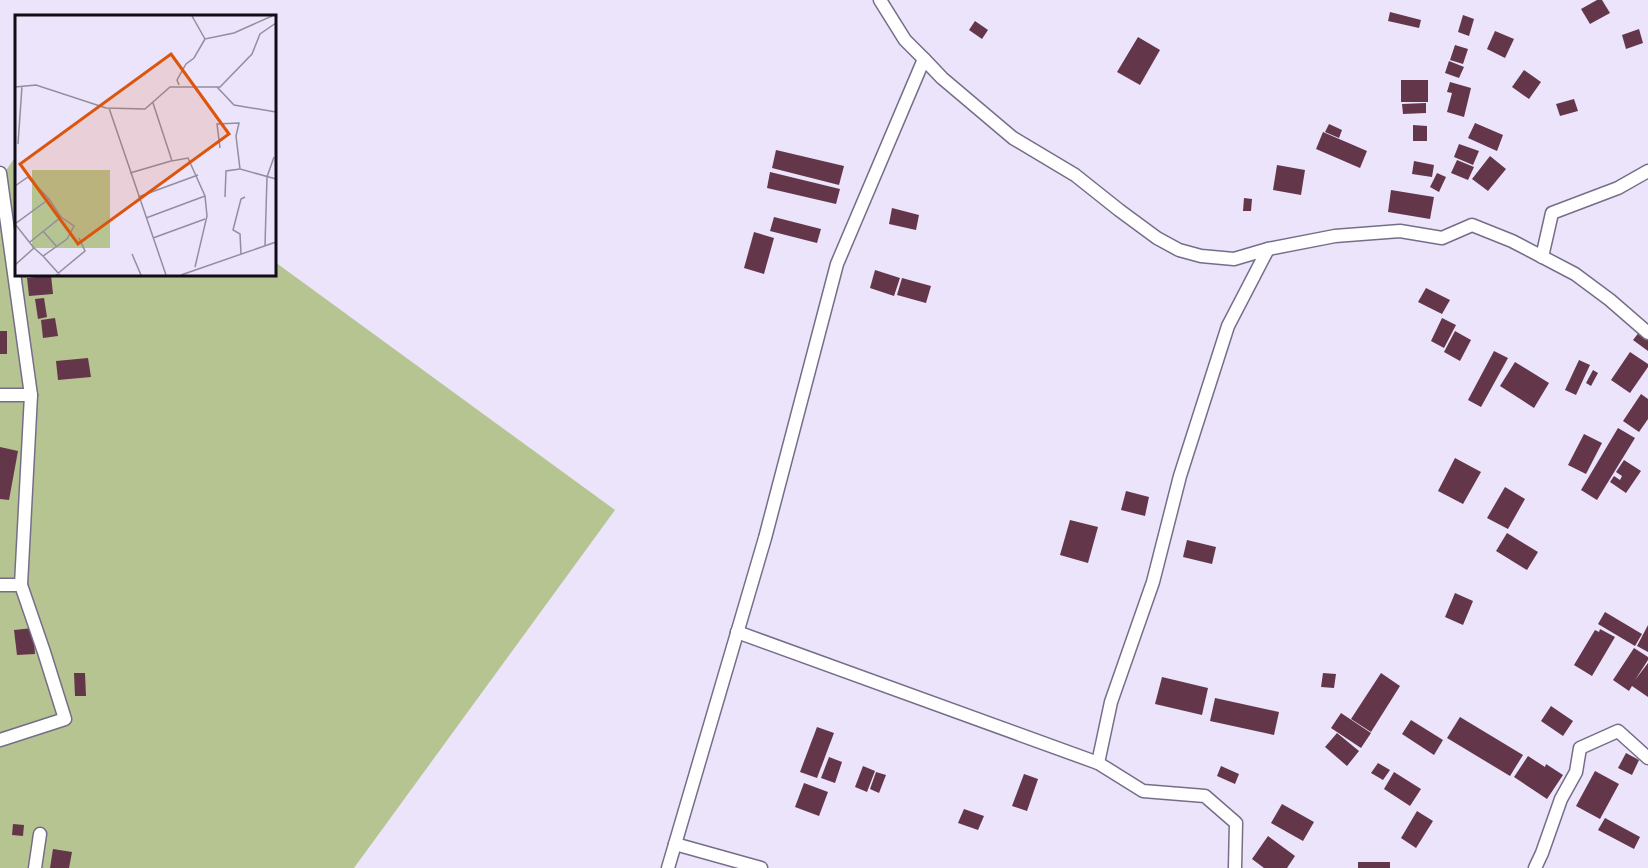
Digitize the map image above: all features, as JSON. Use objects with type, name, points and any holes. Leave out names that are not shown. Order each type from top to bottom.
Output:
[{"type":"street","points":[[880,0],[905,40],[942,78],[1013,138],[1075,175],[1157,238],[1179,250],[1201,256],[1234,259],[1268,249],[1335,236],[1400,231],[1442,238],[1472,225],[1512,242],[1575,274],[1648,333]]},
{"type":"street","points":[[668,868],[765,538],[837,264],[924,59]]},
{"type":"street","points":[[1542,257],[1552,213],[1618,188],[1648,171]]},
{"type":"street","points":[[0,173],[31,395],[21,585],[65,719],[0,740]]},
{"type":"street","points":[[1098,763],[1111,702],[1153,582],[1180,476],[1228,326],[1268,249]]},
{"type":"street","points":[[0,395],[31,395]]},
{"type":"street","points":[[0,585],[21,585]]},
{"type":"street","points":[[737,632],[1098,763],[1143,791],[1205,796],[1236,823],[1235,868]]},
{"type":"street","points":[[1535,868],[1561,799],[1576,772],[1580,748],[1618,731],[1648,758]]},
{"type":"street","points":[[35,868],[40,834]]},
{"type":"street","points":[[675,844],[761,868]]},
{"type":"green space","points":[[15,157],[15,276],[276,276],[276,263],[615,510],[354,868],[0,868],[0,179]]},
{"type":"building","points":[[1597,0],[1602,0],[1610,13],[1590,24],[1581,9]]},
{"type":"building","points":[[1390,12],[1421,20],[1419,28],[1388,21]]},
{"type":"building","points":[[1463,15],[1474,19],[1469,36],[1458,32]]},
{"type":"building","points":[[975,21],[988,30],[982,39],[969,30]]},
{"type":"building","points":[[1639,29],[1643,43],[1626,49],[1622,35]]},
{"type":"building","points":[[1495,31],[1514,39],[1505,58],[1487,49]]},
{"type":"building","points":[[1138,37],[1160,50],[1140,85],[1117,72]]},
{"type":"building","points":[[1455,45],[1468,49],[1463,64],[1450,60]]},
{"type":"building","points":[[1449,61],[1464,67],[1459,78],[1445,73]]},
{"type":"building","points":[[1524,70],[1541,82],[1529,99],[1512,87]]},
{"type":"building","points":[[1401,80],[1428,80],[1428,102],[1401,102]]},
{"type":"building","points":[[1450,82],[1471,88],[1464,117],[1447,112],[1452,93],[1447,92]]},
{"type":"building","points":[[1574,99],[1578,111],[1560,116],[1556,104]]},
{"type":"building","points":[[1426,103],[1426,113],[1403,114],[1402,104]]},
{"type":"building","points":[[1475,123],[1503,135],[1497,151],[1468,138]]},
{"type":"building","points":[[1329,124],[1342,130],[1339,138],[1325,132]]},
{"type":"building","points":[[1413,125],[1427,126],[1427,141],[1413,141]]},
{"type":"building","points":[[1323,132],[1367,151],[1360,168],[1316,149]]},
{"type":"building","points":[[1459,144],[1479,151],[1473,165],[1454,157]]},
{"type":"building","points":[[776,150],[844,166],[839,185],[772,168]]},
{"type":"building","points":[[1490,156],[1506,169],[1488,191],[1472,179]]},
{"type":"building","points":[[1457,160],[1474,167],[1468,180],[1451,173]]},
{"type":"building","points":[[1414,161],[1434,165],[1432,177],[1412,174]]},
{"type":"building","points":[[1277,165],[1305,170],[1301,195],[1273,190]]},
{"type":"building","points":[[770,172],[840,189],[836,204],[767,188]]},
{"type":"building","points":[[1437,173],[1446,177],[1439,192],[1430,187]]},
{"type":"building","points":[[1391,190],[1434,197],[1430,219],[1388,212]]},
{"type":"building","points":[[1244,198],[1252,199],[1251,211],[1243,211]]},
{"type":"building","points":[[892,208],[919,215],[916,230],[889,224]]},
{"type":"building","points":[[774,217],[821,229],[817,243],[770,231]]},
{"type":"building","points":[[754,232],[774,238],[764,274],[744,268]]},
{"type":"building","points":[[875,270],[900,278],[894,296],[870,288]]},
{"type":"building","points":[[51,276],[53,294],[29,296],[27,278]]},
{"type":"building","points":[[902,278],[931,286],[926,303],[897,295]]},
{"type":"building","points":[[1426,288],[1450,300],[1442,314],[1418,302]]},
{"type":"building","points":[[44,298],[47,317],[38,319],[35,299]]},
{"type":"building","points":[[55,318],[58,336],[43,338],[41,320]]},
{"type":"building","points":[[1442,318],[1456,325],[1444,348],[1431,341]]},
{"type":"building","points":[[0,331],[7,331],[7,354],[0,354]]},
{"type":"building","points":[[1455,331],[1471,340],[1460,361],[1444,352]]},
{"type":"building","points":[[1640,331],[1648,338],[1648,351],[1633,340]]},
{"type":"building","points":[[1494,351],[1508,358],[1481,407],[1468,400]]},
{"type":"building","points":[[1630,352],[1648,364],[1648,367],[1630,393],[1611,380]]},
{"type":"building","points":[[88,358],[91,377],[58,380],[56,361]]},
{"type":"building","points":[[1579,360],[1590,365],[1576,395],[1565,390]]},
{"type":"building","points":[[1515,362],[1549,383],[1534,408],[1500,386]]},
{"type":"building","points":[[1593,370],[1598,373],[1591,386],[1586,383]]},
{"type":"building","points":[[1641,394],[1648,399],[1648,419],[1639,432],[1623,421]]},
{"type":"building","points":[[1618,428],[1635,438],[1597,500],[1581,490]]},
{"type":"building","points":[[1584,434],[1602,443],[1586,474],[1568,465]]},
{"type":"building","points":[[0,447],[18,451],[9,500],[0,499]]},
{"type":"building","points":[[1455,458],[1481,472],[1463,504],[1438,491]]},
{"type":"building","points":[[1624,460],[1641,471],[1626,493],[1610,482],[1614,476],[1620,480],[1622,476],[1616,472]]},
{"type":"building","points":[[1505,487],[1525,499],[1508,529],[1487,518]]},
{"type":"building","points":[[1126,491],[1149,497],[1145,516],[1121,510]]},
{"type":"building","points":[[1070,520],[1098,527],[1088,563],[1060,555]]},
{"type":"building","points":[[1507,533],[1538,552],[1527,570],[1496,551]]},
{"type":"building","points":[[1187,540],[1216,547],[1212,564],[1183,557]]},
{"type":"building","points":[[1455,593],[1473,601],[1463,625],[1445,617]]},
{"type":"building","points":[[1605,612],[1642,634],[1635,646],[1598,624]]},
{"type":"building","points":[[1648,625],[1648,652],[1637,646]]},
{"type":"building","points":[[33,628],[35,654],[17,655],[14,630]]},
{"type":"building","points":[[1600,629],[1615,637],[1592,676],[1574,665],[1595,630],[1599,632]]},
{"type":"building","points":[[1634,648],[1648,657],[1635,680],[1648,663],[1648,697],[1632,686],[1629,691],[1613,680]]},
{"type":"building","points":[[74,673],[85,673],[86,696],[75,696]]},
{"type":"building","points":[[1323,673],[1336,674],[1334,688],[1321,687]]},
{"type":"building","points":[[1381,673],[1400,686],[1371,732],[1351,719]]},
{"type":"building","points":[[1162,677],[1208,688],[1202,715],[1155,704]]},
{"type":"building","points":[[1215,698],[1279,712],[1274,735],[1210,721]]},
{"type":"building","points":[[1551,706],[1573,721],[1563,736],[1541,721]]},
{"type":"building","points":[[1341,713],[1371,733],[1361,748],[1331,728]]},
{"type":"building","points":[[1460,717],[1523,755],[1510,776],[1447,738]]},
{"type":"building","points":[[1411,720],[1443,740],[1434,755],[1402,734]]},
{"type":"building","points":[[817,727],[834,733],[817,778],[800,772]]},
{"type":"building","points":[[1337,733],[1359,751],[1347,766],[1325,747]]},
{"type":"building","points":[[1626,753],[1639,760],[1632,775],[1618,768]]},
{"type":"building","points":[[1528,756],[1563,775],[1547,799],[1514,777]]},
{"type":"building","points":[[829,757],[842,762],[835,783],[821,778]]},
{"type":"building","points":[[1378,763],[1390,770],[1383,780],[1371,773]]},
{"type":"building","points":[[863,766],[875,771],[867,792],[855,787]]},
{"type":"building","points":[[1221,766],[1239,774],[1235,784],[1217,776]]},
{"type":"building","points":[[1595,771],[1619,784],[1600,819],[1576,806]]},
{"type":"building","points":[[876,772],[886,775],[879,793],[870,789]]},
{"type":"building","points":[[1394,772],[1421,789],[1410,806],[1384,789]]},
{"type":"building","points":[[1024,774],[1038,779],[1027,811],[1012,806]]},
{"type":"building","points":[[804,783],[828,792],[819,816],[795,807]]},
{"type":"building","points":[[1282,804],[1314,822],[1303,841],[1271,823]]},
{"type":"building","points":[[964,809],[984,816],[978,830],[958,823]]},
{"type":"building","points":[[1417,811],[1433,821],[1416,848],[1401,838]]},
{"type":"building","points":[[1605,818],[1640,837],[1634,849],[1598,830]]},
{"type":"building","points":[[13,824],[24,825],[23,836],[12,835]]},
{"type":"building","points":[[1268,836],[1295,856],[1287,868],[1264,868],[1252,859]]},
{"type":"building","points":[[53,849],[72,852],[69,868],[50,868]]},
{"type":"building","points":[[1358,862],[1390,862],[1390,868],[1358,868]]}]
